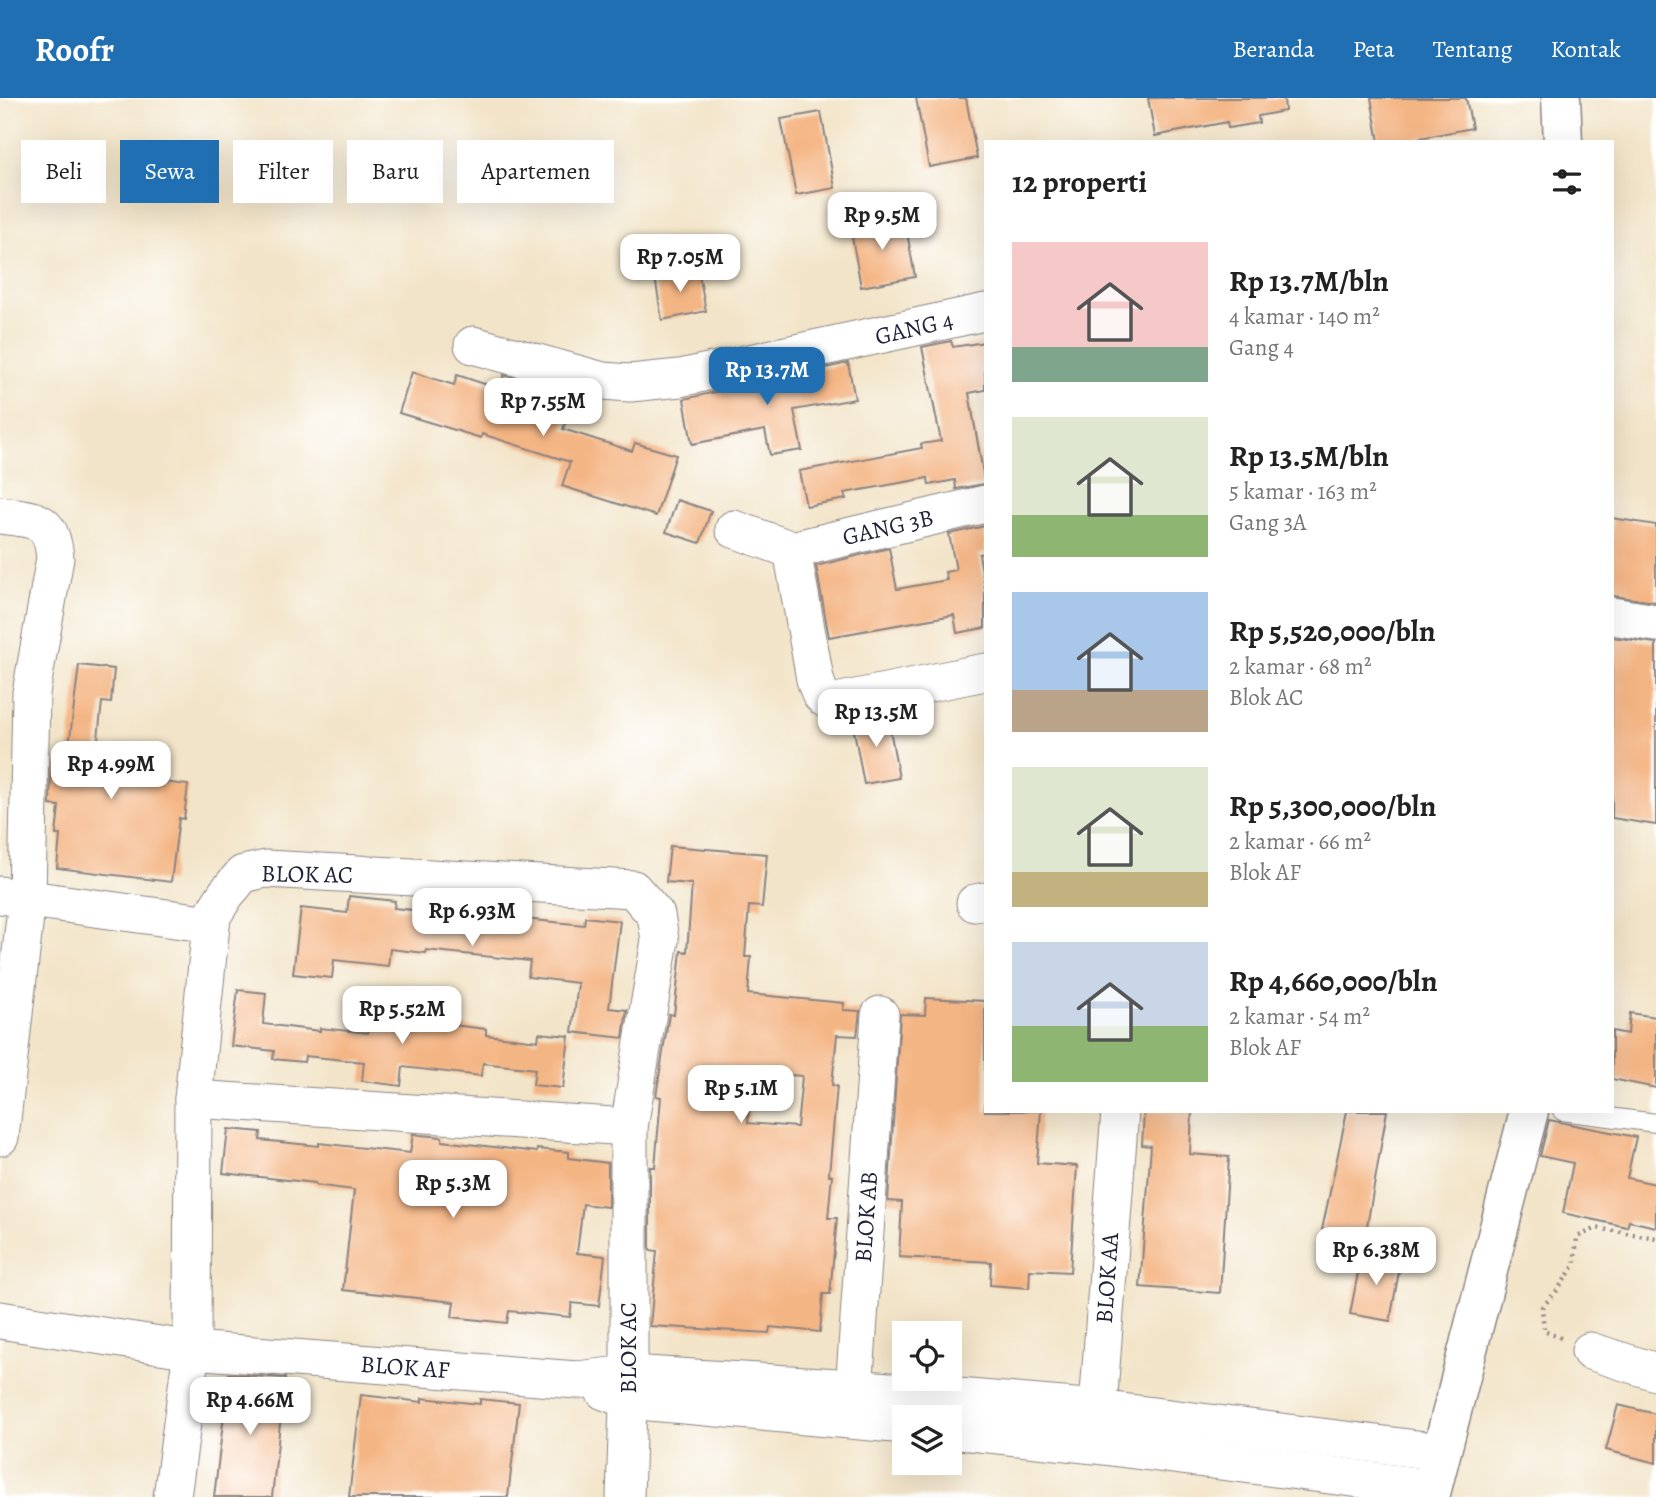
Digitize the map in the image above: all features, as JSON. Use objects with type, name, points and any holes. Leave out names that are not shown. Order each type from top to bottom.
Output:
[{"type":"street","points":[[1561,98],[1563,140]]},
{"type":"street","name":"GANG 4","points":[[473,345],[603,381],[630,383],[680,378],[984,312]]},
{"type":"street","name":"GANG 3B","points":[[792,550],[984,504]]},
{"type":"street","points":[[0,515],[38,520],[53,536],[55,558],[15,692],[13,897],[0,1137]]},
{"type":"street","points":[[734,529],[792,550],[819,692],[828,701],[880,694],[984,672]]},
{"type":"street","points":[[1614,616],[1656,623]]},
{"type":"street","name":"BLOK AC","points":[[172,1497],[192,1350],[193,1099],[212,916],[243,874],[266,869],[634,889],[656,915],[660,940],[629,1127],[625,1488]]},
{"type":"street","points":[[13,897],[211,924]]},
{"type":"street","name":"BLOK AB","points":[[853,1404],[880,1015]]},
{"type":"street","points":[[193,1099],[629,1127]]},
{"type":"street","name":"BLOK AA","points":[[1095,1446],[1120,1113]]},
{"type":"street","points":[[1434,1479],[1528,1113]]},
{"type":"street","name":"BLOK AF","points":[[0,1320],[192,1350],[853,1404]]},
{"type":"street","points":[[1590,1351],[1656,1372]]},
{"type":"street","points":[[853,1404],[1098,1409],[1434,1479]]},
{"type":"street","points":[[853,1404],[892,1420]]},
{"type":"street","points":[[962,1431],[1434,1479]]},
{"type":"lane","points":[[1578,1113],[1656,1123]]},
{"type":"path","points":[[1590,1351],[1544,1331],[1542,1307],[1574,1266],[1577,1237],[1597,1228],[1656,1238]]},
{"type":"building","points":[[916,98],[966,98],[977,158],[929,167]]},
{"type":"building","points":[[1148,98],[1284,98],[1285,111],[1258,116],[1259,123],[1228,128],[1227,122],[1155,136]]},
{"type":"building","points":[[1371,98],[1466,98],[1472,128],[1410,140],[1379,140]]},
{"type":"building","points":[[821,112],[835,188],[796,195],[781,119]]},
{"type":"building","points":[[904,216],[915,277],[861,287],[850,226]]},
{"type":"building","points":[[698,269],[706,311],[662,320],[655,277]]},
{"type":"building","points":[[951,341],[953,347],[984,342],[984,390],[969,393],[984,484],[956,489],[955,480],[929,485],[928,478],[844,493],[846,499],[806,506],[799,471],[922,448],[921,444],[941,441],[922,347]]},
{"type":"building","points":[[848,363],[855,399],[794,410],[802,450],[770,455],[765,430],[692,444],[684,399]]},
{"type":"building","points":[[412,372],[454,385],[457,375],[500,389],[504,375],[534,384],[527,408],[566,421],[563,429],[632,451],[635,443],[676,455],[656,516],[562,486],[570,462],[482,434],[481,438],[399,413]]},
{"type":"building","points":[[677,500],[711,511],[700,543],[666,532]]},
{"type":"building","points":[[1614,518],[1656,525],[1656,602],[1614,596]]},
{"type":"building","points":[[984,526],[984,553],[979,554],[984,582],[984,628],[957,633],[954,615],[829,637],[816,566],[889,548],[897,589],[947,580],[945,572],[956,570],[949,534]]},
{"type":"building","points":[[1614,637],[1656,643],[1656,825],[1614,818]]},
{"type":"building","points":[[79,665],[114,669],[111,703],[102,702],[95,765],[122,768],[121,777],[188,785],[184,819],[179,818],[171,882],[57,868],[59,806],[50,805],[51,769],[52,760],[67,762]]},
{"type":"building","points":[[887,713],[899,778],[864,784],[852,720]]},
{"type":"building","points":[[670,846],[767,854],[762,907],[749,906],[745,957],[751,957],[748,994],[844,1003],[843,1010],[860,1011],[857,1036],[837,1035],[832,1085],[837,1086],[828,1218],[837,1218],[830,1294],[823,1294],[820,1332],[770,1327],[769,1333],[650,1326],[657,1251],[650,1250],[650,1167],[655,1167],[661,1097],[656,1096],[669,1014],[674,1015],[681,951],[687,952],[692,884],[666,882]],"holes":[[[752,1072],[802,1076],[797,1127],[748,1123]]]},
{"type":"building","points":[[349,896],[395,901],[394,908],[489,918],[490,911],[525,915],[524,919],[584,925],[585,917],[620,921],[609,1008],[627,1010],[623,1038],[572,1032],[578,983],[528,977],[530,961],[390,949],[388,966],[334,960],[332,978],[293,974],[301,908],[347,913]]},
{"type":"building","points":[[238,990],[266,993],[263,1024],[320,1031],[320,1028],[368,1033],[369,1022],[413,1027],[415,1008],[445,1011],[444,1024],[486,1029],[486,1035],[538,1041],[539,1033],[569,1036],[563,1088],[533,1085],[535,1069],[483,1063],[481,1076],[403,1067],[401,1086],[362,1081],[364,1062],[305,1056],[304,1062],[273,1059],[274,1051],[231,1046]]},
{"type":"building","points":[[926,998],[984,1001],[984,1113],[1041,1113],[1037,1163],[1077,1166],[1070,1272],[1030,1270],[1029,1288],[990,1285],[991,1262],[899,1257],[902,1202],[888,1201],[900,1014],[925,1015]]},
{"type":"building","points":[[1630,1013],[1656,1017],[1656,1088],[1614,1079],[1614,1031],[1628,1034]]},
{"type":"building","points":[[1144,1113],[1192,1113],[1190,1154],[1229,1157],[1220,1293],[1140,1287],[1151,1146],[1142,1145]]},
{"type":"building","points":[[1347,1113],[1387,1113],[1365,1238],[1322,1230]]},
{"type":"building","points":[[1549,1120],[1636,1137],[1627,1178],[1656,1184],[1656,1227],[1629,1221],[1627,1227],[1563,1213],[1573,1163],[1540,1156]]},
{"type":"building","points":[[228,1129],[261,1132],[260,1140],[319,1146],[319,1143],[410,1153],[413,1134],[442,1137],[442,1141],[537,1152],[537,1149],[569,1152],[569,1158],[608,1163],[608,1207],[583,1204],[577,1253],[605,1256],[599,1306],[572,1303],[570,1317],[509,1311],[507,1323],[452,1317],[454,1302],[343,1290],[354,1190],[223,1173]]},
{"type":"building","points":[[1362,1253],[1401,1260],[1390,1321],[1350,1314]]},
{"type":"building","points":[[229,1374],[285,1378],[272,1497],[214,1497]]},
{"type":"building","points":[[361,1395],[422,1402],[422,1398],[480,1404],[480,1399],[519,1403],[508,1497],[349,1497]]},
{"type":"building","points":[[1618,1405],[1656,1414],[1656,1463],[1606,1450]]}]
